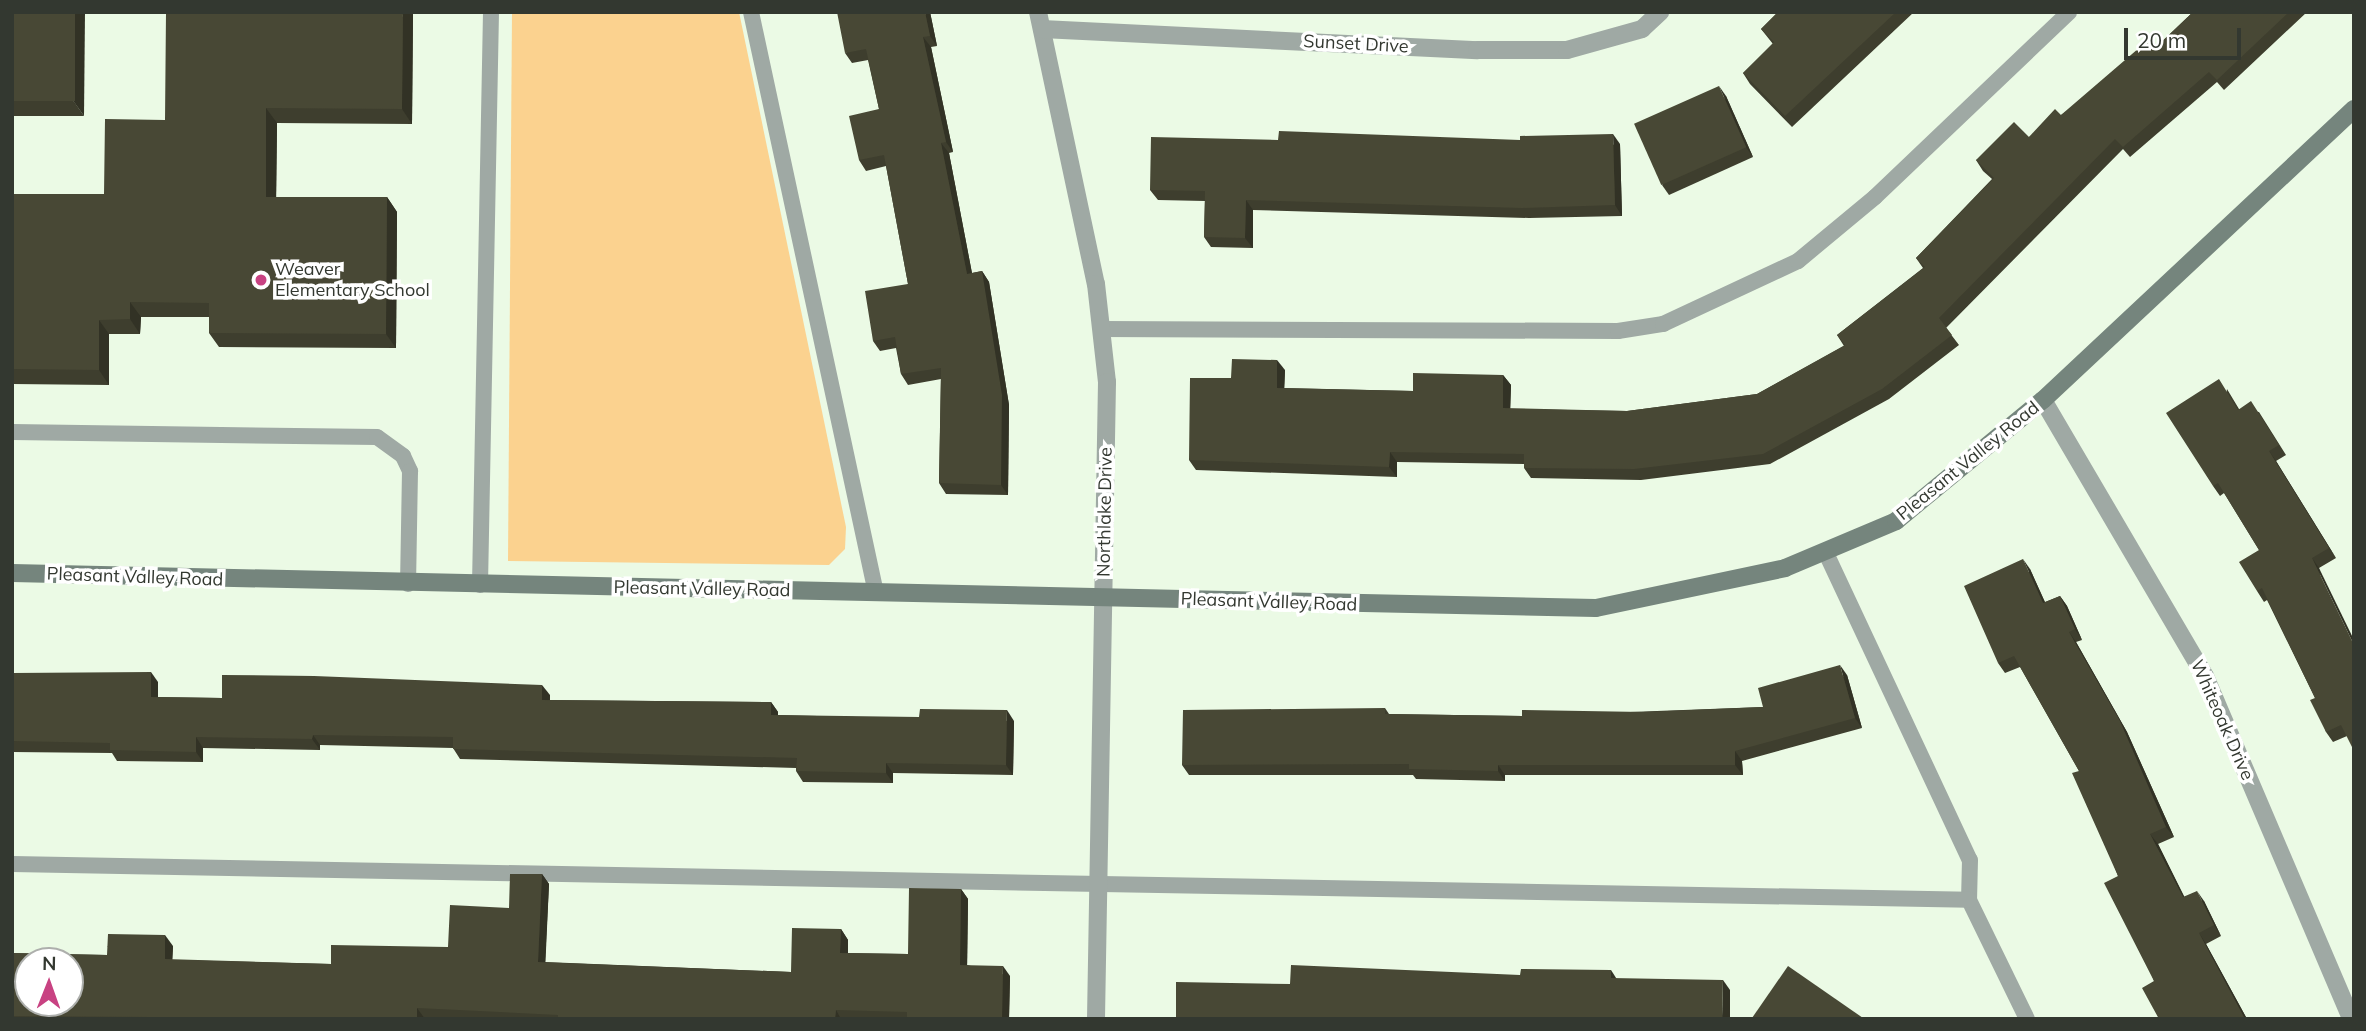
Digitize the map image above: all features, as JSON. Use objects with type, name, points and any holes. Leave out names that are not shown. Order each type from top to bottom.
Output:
[{"type":"street","name":"Sunset Drive","points":[[1040,21],[1477,50],[1567,50],[1642,29],[1660,12]]},
{"type":"street","name":"Northlake Drive","points":[[1040,21],[1085,230],[1107,382],[1096,1019]]},
{"type":"street","name":"Pleasant Valley Road","points":[[12,573],[408,584],[1596,608],[1785,568],[1896,522],[2043,400],[2354,109]]},
{"type":"street","name":"Whiteoak Drive","points":[[2043,400],[2205,676],[2351,1019]]},
{"type":"lane","points":[[480,585],[491,12]]},
{"type":"lane","points":[[751,12],[876,593]]},
{"type":"lane","points":[[1101,329],[1618,331],[1663,324],[1798,261],[1875,197],[2069,12]]},
{"type":"lane","points":[[12,432],[377,438],[403,456],[410,471],[408,584]]},
{"type":"lane","points":[[1825,551],[1970,860],[1969,900],[2027,1019]]},
{"type":"lane","points":[[12,863],[1099,886],[1969,900]]},
{"type":"shaded area","points":[[512,12],[739,12],[846,527],[845,549],[829,565],[508,561]]},
{"type":"building","points":[[12,12],[75,12],[75,101],[12,101]]},
{"type":"building","points":[[166,12],[403,12],[402,109],[266,108],[266,197],[387,197],[386,334],[209,333],[209,303],[130,302],[130,319],[99,320],[99,370],[12,369],[12,194],[104,194],[105,119],[165,120]]},
{"type":"building","points":[[837,12],[925,12],[930,36],[923,37],[946,142],[941,143],[967,274],[982,271],[1002,395],[1001,485],[939,483],[941,368],[901,374],[895,337],[873,341],[865,291],[908,284],[884,155],[859,160],[849,116],[879,109],[866,49],[845,53]]},
{"type":"building","points":[[1778,12],[1896,12],[1785,116],[1743,73],[1774,42],[1761,29]]},
{"type":"building","points":[[2193,12],[2289,12],[2217,80],[2209,72],[2123,147],[2115,139],[1939,318],[1952,335],[1882,389],[1763,454],[1634,469],[1524,468],[1524,454],[1390,452],[1389,467],[1189,460],[1190,378],[1231,378],[1232,359],[1277,360],[1277,388],[1413,391],[1413,373],[1503,375],[1503,408],[1627,411],[1757,394],[1845,345],[1837,335],[1925,267],[1916,258],[1994,178],[1976,160],[2014,122],[2029,137],[2055,109],[2061,115],[2146,42],[2153,50]]},
{"type":"building","points":[[1719,86],[1746,147],[1661,185],[1634,124]]},
{"type":"building","points":[[1279,131],[1520,140],[1520,136],[1613,134],[1615,205],[1522,208],[1246,200],[1245,238],[1204,237],[1205,191],[1150,190],[1151,137],[1278,140]]},
{"type":"building","points":[[2219,379],[2238,410],[2251,401],[2279,445],[2269,451],[2329,548],[2312,558],[2354,645],[2354,751],[2341,725],[2326,732],[2310,700],[2315,698],[2262,588],[2257,591],[2239,562],[2259,550],[2218,483],[2213,486],[2166,413]]},
{"type":"building","points":[[2023,559],[2043,603],[2060,596],[2075,629],[2069,632],[2120,721],[2166,827],[2150,834],[2183,897],[2197,891],[2214,925],[2199,933],[2245,1019],[2159,1019],[2142,988],[2154,981],[2104,883],[2118,876],[2072,773],[2079,771],[2014,656],[1998,663],[1964,586]]},
{"type":"building","points":[[1840,665],[1855,718],[1735,751],[1735,765],[1498,765],[1498,771],[1409,769],[1409,764],[1182,765],[1183,710],[1385,708],[1385,714],[1522,716],[1522,710],[1643,712],[1763,707],[1758,688]]},
{"type":"building","points":[[151,672],[151,697],[222,698],[222,675],[314,676],[542,685],[542,700],[771,702],[771,715],[919,717],[920,709],[1007,710],[1006,765],[886,763],[886,773],[796,771],[797,758],[453,749],[453,737],[196,737],[196,752],[110,750],[110,743],[12,741],[12,673]]},
{"type":"building","points":[[510,874],[542,874],[538,962],[791,972],[792,928],[841,929],[840,953],[908,954],[909,888],[961,889],[960,965],[1003,966],[1002,1019],[907,1019],[907,1012],[836,1010],[835,1019],[558,1019],[558,1015],[417,1008],[417,1019],[84,1017],[84,955],[107,955],[108,934],[165,935],[165,959],[331,964],[331,945],[448,947],[450,905],[509,908]]},
{"type":"building","points":[[14,953],[14,1016],[12,1016]]},
{"type":"building","points":[[1291,965],[1520,975],[1521,969],[1611,970],[1611,978],[1723,980],[1722,1019],[1176,1019],[1176,982],[1290,984]]},
{"type":"building","points":[[1788,966],[1863,1018],[1752,1018]]},
{"type":"place","name":"Weaver Elementary School","points":[[261,280]]}]
